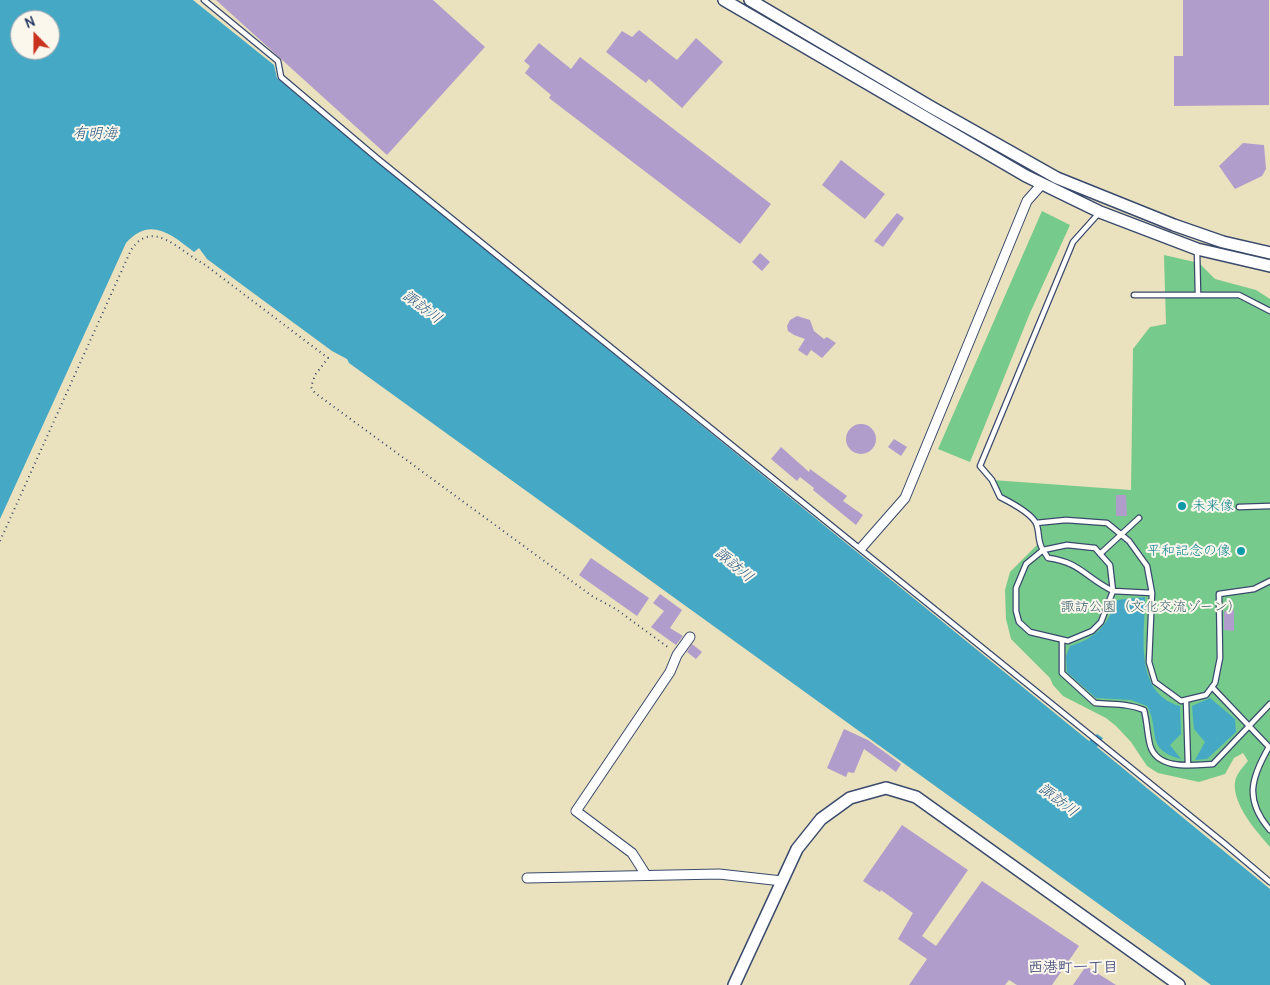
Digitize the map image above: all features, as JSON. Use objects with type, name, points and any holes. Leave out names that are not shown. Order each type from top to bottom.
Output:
[{"type":"street","points":[[724,0],[1042,184],[1100,212],[1197,249],[1270,266]]},
{"type":"street","points":[[750,0],[931,107],[1081,190],[1223,242],[1270,253]]},
{"type":"street","points":[[862,546],[905,498],[1027,201],[1042,184]]},
{"type":"street","points":[[646,876],[632,853],[576,811],[670,672],[677,655],[690,637]]},
{"type":"street","points":[[734,985],[797,849],[821,819],[850,798],[886,788],[916,797],[1178,985]]},
{"type":"street","points":[[528,878],[718,874],[782,881]]},
{"type":"lane","points":[[204,0],[278,61],[281,77],[378,159],[1270,882]]},
{"type":"lane","points":[[1100,212],[1073,242],[980,466],[992,480],[1000,497],[1015,504],[1036,523],[1039,544],[1048,558],[1075,564],[1088,576],[1113,591],[1152,593]]},
{"type":"lane","points":[[1197,249],[1198,295]]},
{"type":"lane","points":[[1134,295],[1239,295],[1270,311]]},
{"type":"lane","points":[[1239,507],[1270,506]]},
{"type":"lane","points":[[1100,554],[1139,518]]},
{"type":"lane","points":[[1036,523],[1066,520],[1107,523],[1129,541],[1146,566],[1152,593],[1149,662],[1155,682],[1181,701],[1206,695],[1215,683],[1220,658],[1219,594],[1254,589],[1270,581]]},
{"type":"lane","points":[[1067,545],[1095,548],[1110,564],[1113,591],[1100,622],[1092,631],[1068,641],[1030,632],[1019,622],[1016,611],[1016,588],[1026,564],[1044,550],[1067,545]]},
{"type":"lane","points":[[1062,640],[1062,673],[1095,703],[1133,705],[1144,710],[1150,746],[1159,757],[1172,764],[1188,766],[1213,764],[1270,704]]},
{"type":"lane","points":[[1212,687],[1270,746],[1255,772],[1252,786],[1256,810],[1270,830]]},
{"type":"lane","points":[[1186,700],[1188,766]]},
{"type":"path","points":[[0,540],[131,250],[138,240],[154,235],[168,240],[190,257],[204,264],[328,358],[315,375],[311,387],[314,393],[592,596],[616,609],[677,655]]},
{"type":"green space","points":[[1042,211],[1070,225],[1030,313],[970,462],[938,449]]},
{"type":"green space","name":"諏訪公園（文化交流ゾーン）","points":[[1164,255],[1199,263],[1215,279],[1256,290],[1270,299],[1270,847],[1246,817],[1237,799],[1235,782],[1240,771],[1248,761],[1243,753],[1234,758],[1225,774],[1199,782],[1158,773],[1147,766],[1131,742],[1116,726],[1106,718],[1063,696],[1053,685],[1050,678],[1011,639],[1006,619],[1005,590],[1010,572],[1039,543],[1036,523],[1015,503],[1000,497],[992,480],[1131,490],[1133,349],[1150,327],[1166,324]]},
{"type":"water","points":[[0,0],[193,0],[274,65],[277,78],[340,131],[1089,741],[1097,734],[1103,738],[1097,747],[1270,889],[1270,985],[1211,985],[349,363],[347,359],[332,351],[207,259],[199,248],[194,252],[169,234],[152,229],[144,230],[126,243],[0,519]]},
{"type":"water","points":[[1145,597],[1144,644],[1148,676],[1155,689],[1165,699],[1180,706],[1181,734],[1170,745],[1181,759],[1169,755],[1158,744],[1147,706],[1131,700],[1096,698],[1067,672],[1066,656],[1070,646],[1094,635],[1109,617],[1117,600]]},
{"type":"water","points":[[1210,698],[1235,719],[1236,732],[1207,759],[1195,760],[1205,742],[1194,729],[1192,706]]},
{"type":"building","points":[[216,0],[433,0],[485,47],[387,155]]},
{"type":"building","points":[[1183,0],[1269,0],[1269,105],[1174,106],[1174,56],[1183,56]]},
{"type":"building","points":[[639,30],[677,60],[696,38],[723,62],[682,108],[649,79],[646,83],[606,52],[622,31],[632,37]]},
{"type":"building","points":[[539,43],[571,69],[580,57],[771,204],[740,244],[549,98],[551,95],[525,73],[530,66],[524,61]]},
{"type":"building","points":[[1243,143],[1264,145],[1266,169],[1262,176],[1235,189],[1219,166]]},
{"type":"building","points":[[841,160],[885,194],[865,219],[822,185]]},
{"type":"building","points":[[897,213],[904,218],[883,247],[874,241]]},
{"type":"building","points":[[760,253],[770,262],[762,271],[752,262]]},
{"type":"building","points":[[797,316],[810,320],[814,331],[824,339],[827,337],[836,343],[822,358],[811,350],[807,356],[798,350],[805,339],[788,331],[787,326],[790,320]]},
{"type":"building","points":[[861,424],[872,428],[876,439],[872,450],[861,454],[850,450],[846,439],[850,428]]},
{"type":"building","points":[[894,439],[907,447],[901,456],[888,447]]},
{"type":"building","points":[[781,447],[809,472],[810,469],[847,496],[843,501],[863,515],[856,525],[800,477],[797,481],[771,459]]},
{"type":"building","points":[[1116,495],[1126,495],[1127,516],[1116,516]]},
{"type":"building","points":[[591,558],[649,598],[637,616],[579,575]]},
{"type":"building","points":[[660,594],[682,610],[670,628],[683,636],[676,645],[651,627],[664,611],[653,603]]},
{"type":"building","points":[[1234,610],[1234,631],[1224,630],[1224,611]]},
{"type":"building","points":[[692,644],[702,652],[696,659],[687,652]]},
{"type":"building","points":[[844,729],[868,740],[901,764],[896,772],[864,749],[854,773],[848,772],[846,777],[827,768]]},
{"type":"building","points":[[902,825],[968,870],[922,936],[936,946],[982,881],[1079,946],[1052,985],[1017,985],[1009,980],[1005,985],[909,985],[927,959],[898,939],[913,913],[881,890],[880,892],[863,881]]},
{"type":"building","points":[[1086,966],[1116,985],[1073,985]]},
{"type":"place","name":"未来像","points":[[1182,506]]},
{"type":"place","name":"平和記念の像","points":[[1241,551]]},
{"type":"district","name":"西港町一丁目","points":[[1073,968]]},
{"type":"water label","name":"有明海","points":[[95,134]]},
{"type":"water label","name":"諏訪川","points":[[422,307]]},
{"type":"water label","name":"諏訪川","points":[[734,565]]},
{"type":"water label","name":"諏訪川","points":[[1058,800]]}]
